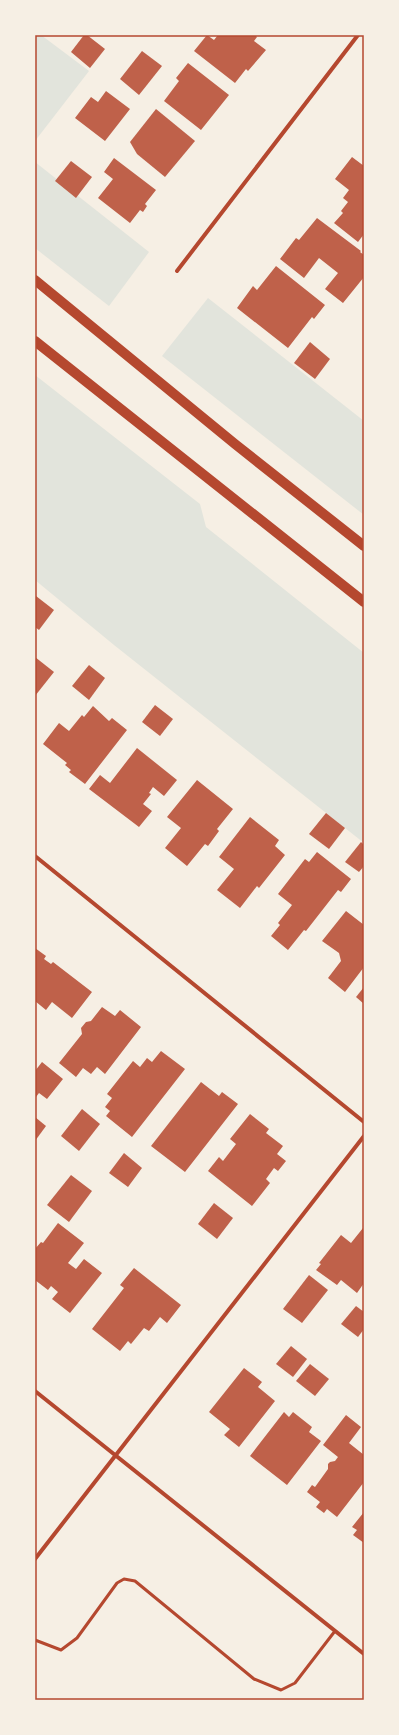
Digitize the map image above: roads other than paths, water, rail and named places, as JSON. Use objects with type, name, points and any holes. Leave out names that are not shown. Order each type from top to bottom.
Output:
[{"type":"main road","points":[[35,280],[235,444],[364,546]]},
{"type":"main road","points":[[35,341],[364,602]]},
{"type":"street","points":[[177,271],[358,35]]},
{"type":"street","points":[[35,856],[364,1122]]},
{"type":"street","points":[[35,1559],[364,1136]]},
{"type":"street","points":[[35,1391],[364,1654]]},
{"type":"lane","points":[[35,1640],[61,1650],[76,1638],[117,1582],[124,1579],[135,1581],[254,1679],[280,1690],[295,1683],[335,1630]]}]
